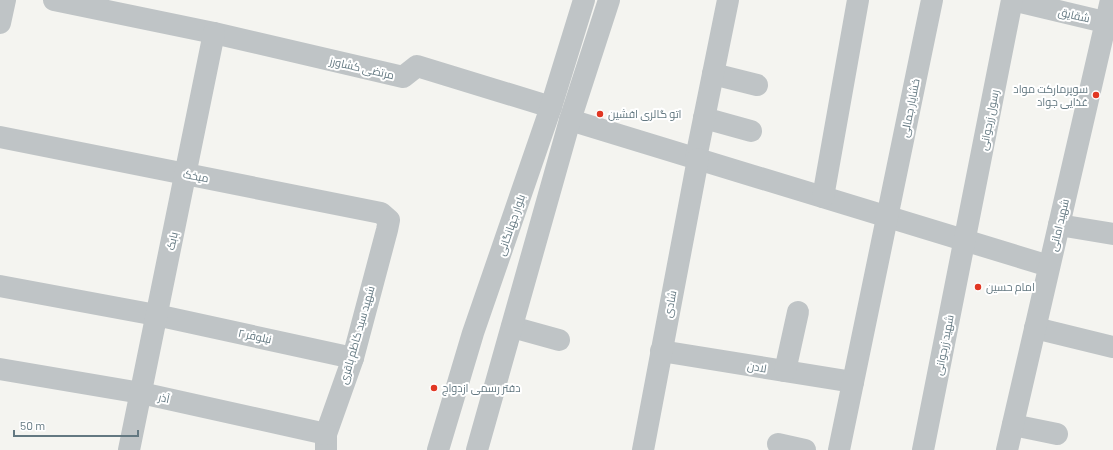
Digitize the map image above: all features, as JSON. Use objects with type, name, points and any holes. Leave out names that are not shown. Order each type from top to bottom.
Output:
[{"type":"street","points":[[0,23],[5,0]]},
{"type":"street","points":[[54,0],[214,33]]},
{"type":"street","name":"بلوار جهانگانی","points":[[438,450],[473,333],[551,107],[584,0]]},
{"type":"street","points":[[477,450],[570,120],[609,0]]},
{"type":"street","name":"شادی","points":[[643,450],[704,118],[728,0]]},
{"type":"street","points":[[823,197],[858,0]]},
{"type":"street","name":"خشایار جمالی","points":[[839,450],[932,0]]},
{"type":"street","name":"شقایق","points":[[1012,0],[1109,23]]},
{"type":"street","name":"رسول زرجوانی","points":[[965,240],[1012,0]]},
{"type":"street","name":"شهید امانی","points":[[1007,450],[1049,266],[1109,23],[1111,0]]},
{"type":"street","name":"مرتضی کشاورز","points":[[214,33],[403,77],[417,66],[551,107]]},
{"type":"street","name":"بابک","points":[[129,450],[214,33]]},
{"type":"street","points":[[713,74],[757,85]]},
{"type":"street","points":[[704,118],[751,131]]},
{"type":"street","points":[[570,120],[1049,266]]},
{"type":"street","name":"میخک","points":[[0,137],[381,213],[389,220]]},
{"type":"street","name":"شهید سید کاظم باقری","points":[[326,442],[353,358],[389,220]]},
{"type":"street","points":[[1059,225],[1113,234]]},
{"type":"street","name":"شهید زرجوانی","points":[[923,450],[965,240]]},
{"type":"street","name":"نیلوفر ۲","points":[[0,286],[156,315],[353,358]]},
{"type":"street","points":[[785,371],[798,312]]},
{"type":"street","points":[[1035,328],[1113,347]]},
{"type":"street","points":[[473,333],[473,345],[479,354],[490,358],[500,354],[509,336]]},
{"type":"street","points":[[509,336],[559,340]]},
{"type":"street","name":"لادن","points":[[661,351],[853,382]]},
{"type":"street","name":"آذر","points":[[0,369],[141,393],[326,442]]},
{"type":"street","points":[[1013,424],[1057,434]]},
{"type":"street","points":[[778,444],[805,450]]},
{"type":"place","name":"سوپرمارکت مواد غذایی جواد","points":[[1096,95]]},
{"type":"place","name":"اتو گالری افشین","points":[[600,114]]},
{"type":"place","name":"امام حسین","points":[[978,287]]},
{"type":"place","name":"دفتر رسمی ازدواج","points":[[434,388]]}]
